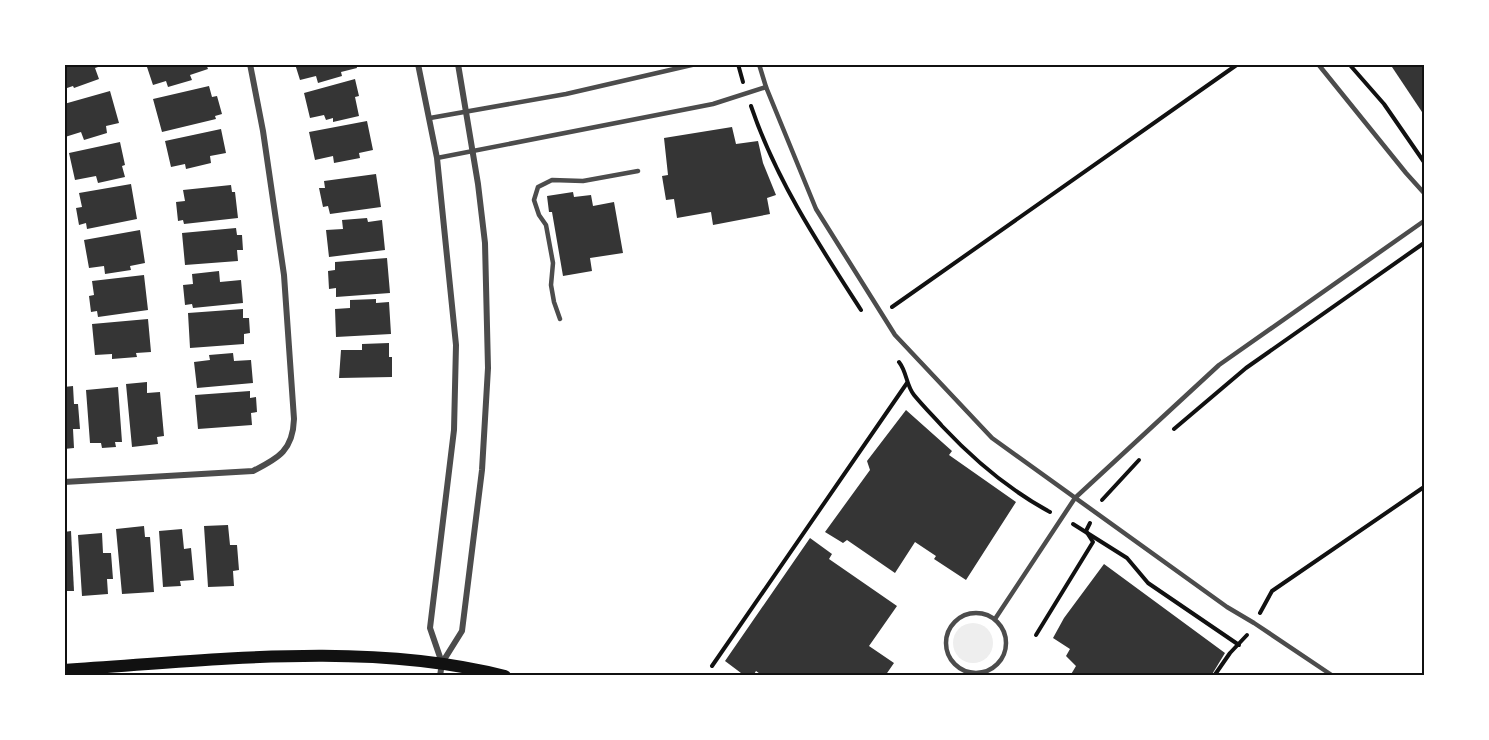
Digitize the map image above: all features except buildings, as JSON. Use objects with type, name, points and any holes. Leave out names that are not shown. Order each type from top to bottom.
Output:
[{"type":"main road","points":[[64,670],[280,657],[393,658],[441,669],[505,675]]},
{"type":"street","points":[[64,482],[253,471],[273,461],[288,447],[293,433],[294,419],[284,275],[263,131],[250,64]]},
{"type":"street","points":[[418,64],[437,158],[456,345],[454,430],[430,628],[441,669]]},
{"type":"street","points":[[441,669],[462,631],[482,470],[486,417],[488,320],[485,243],[458,64]]},
{"type":"lane","points":[[430,118],[566,94],[696,64]]},
{"type":"lane","points":[[759,64],[766,87],[816,209],[895,335],[992,438],[1227,607],[1254,622],[1333,675]]},
{"type":"lane","points":[[1318,64],[1406,173],[1425,193]]},
{"type":"lane","points":[[437,158],[713,104],[766,87]]},
{"type":"lane","points":[[560,319],[551,285],[553,263],[546,225],[539,215],[534,200],[538,187],[552,180],[583,180],[638,171]]},
{"type":"lane","points":[[995,619],[1075,498],[1219,365],[1425,221]]},
{"type":"lane","points":[[966,614],[986,614],[995,619],[1005,636],[1004,656],[990,670],[970,673],[961,669],[947,655],[946,635],[950,626],[966,614]]},
{"type":"lane","points":[[956,675],[961,669]]},
{"type":"path","points":[[882,314],[1238,64]]},
{"type":"path","points":[[1349,64],[1384,104],[1425,162]]},
{"type":"path","points":[[1172,430],[1246,368],[1425,243]]},
{"type":"path","points":[[712,666],[907,383]]},
{"type":"path","points":[[1036,635],[1093,542],[1086,531],[1104,496],[1140,459]]},
{"type":"path","points":[[1214,675],[1230,653],[1245,639],[1272,591],[1425,487]]},
{"type":"shaded area","points":[[973,623],[987,629],[993,643],[987,657],[973,663],[959,657],[953,643],[959,629]]}]
